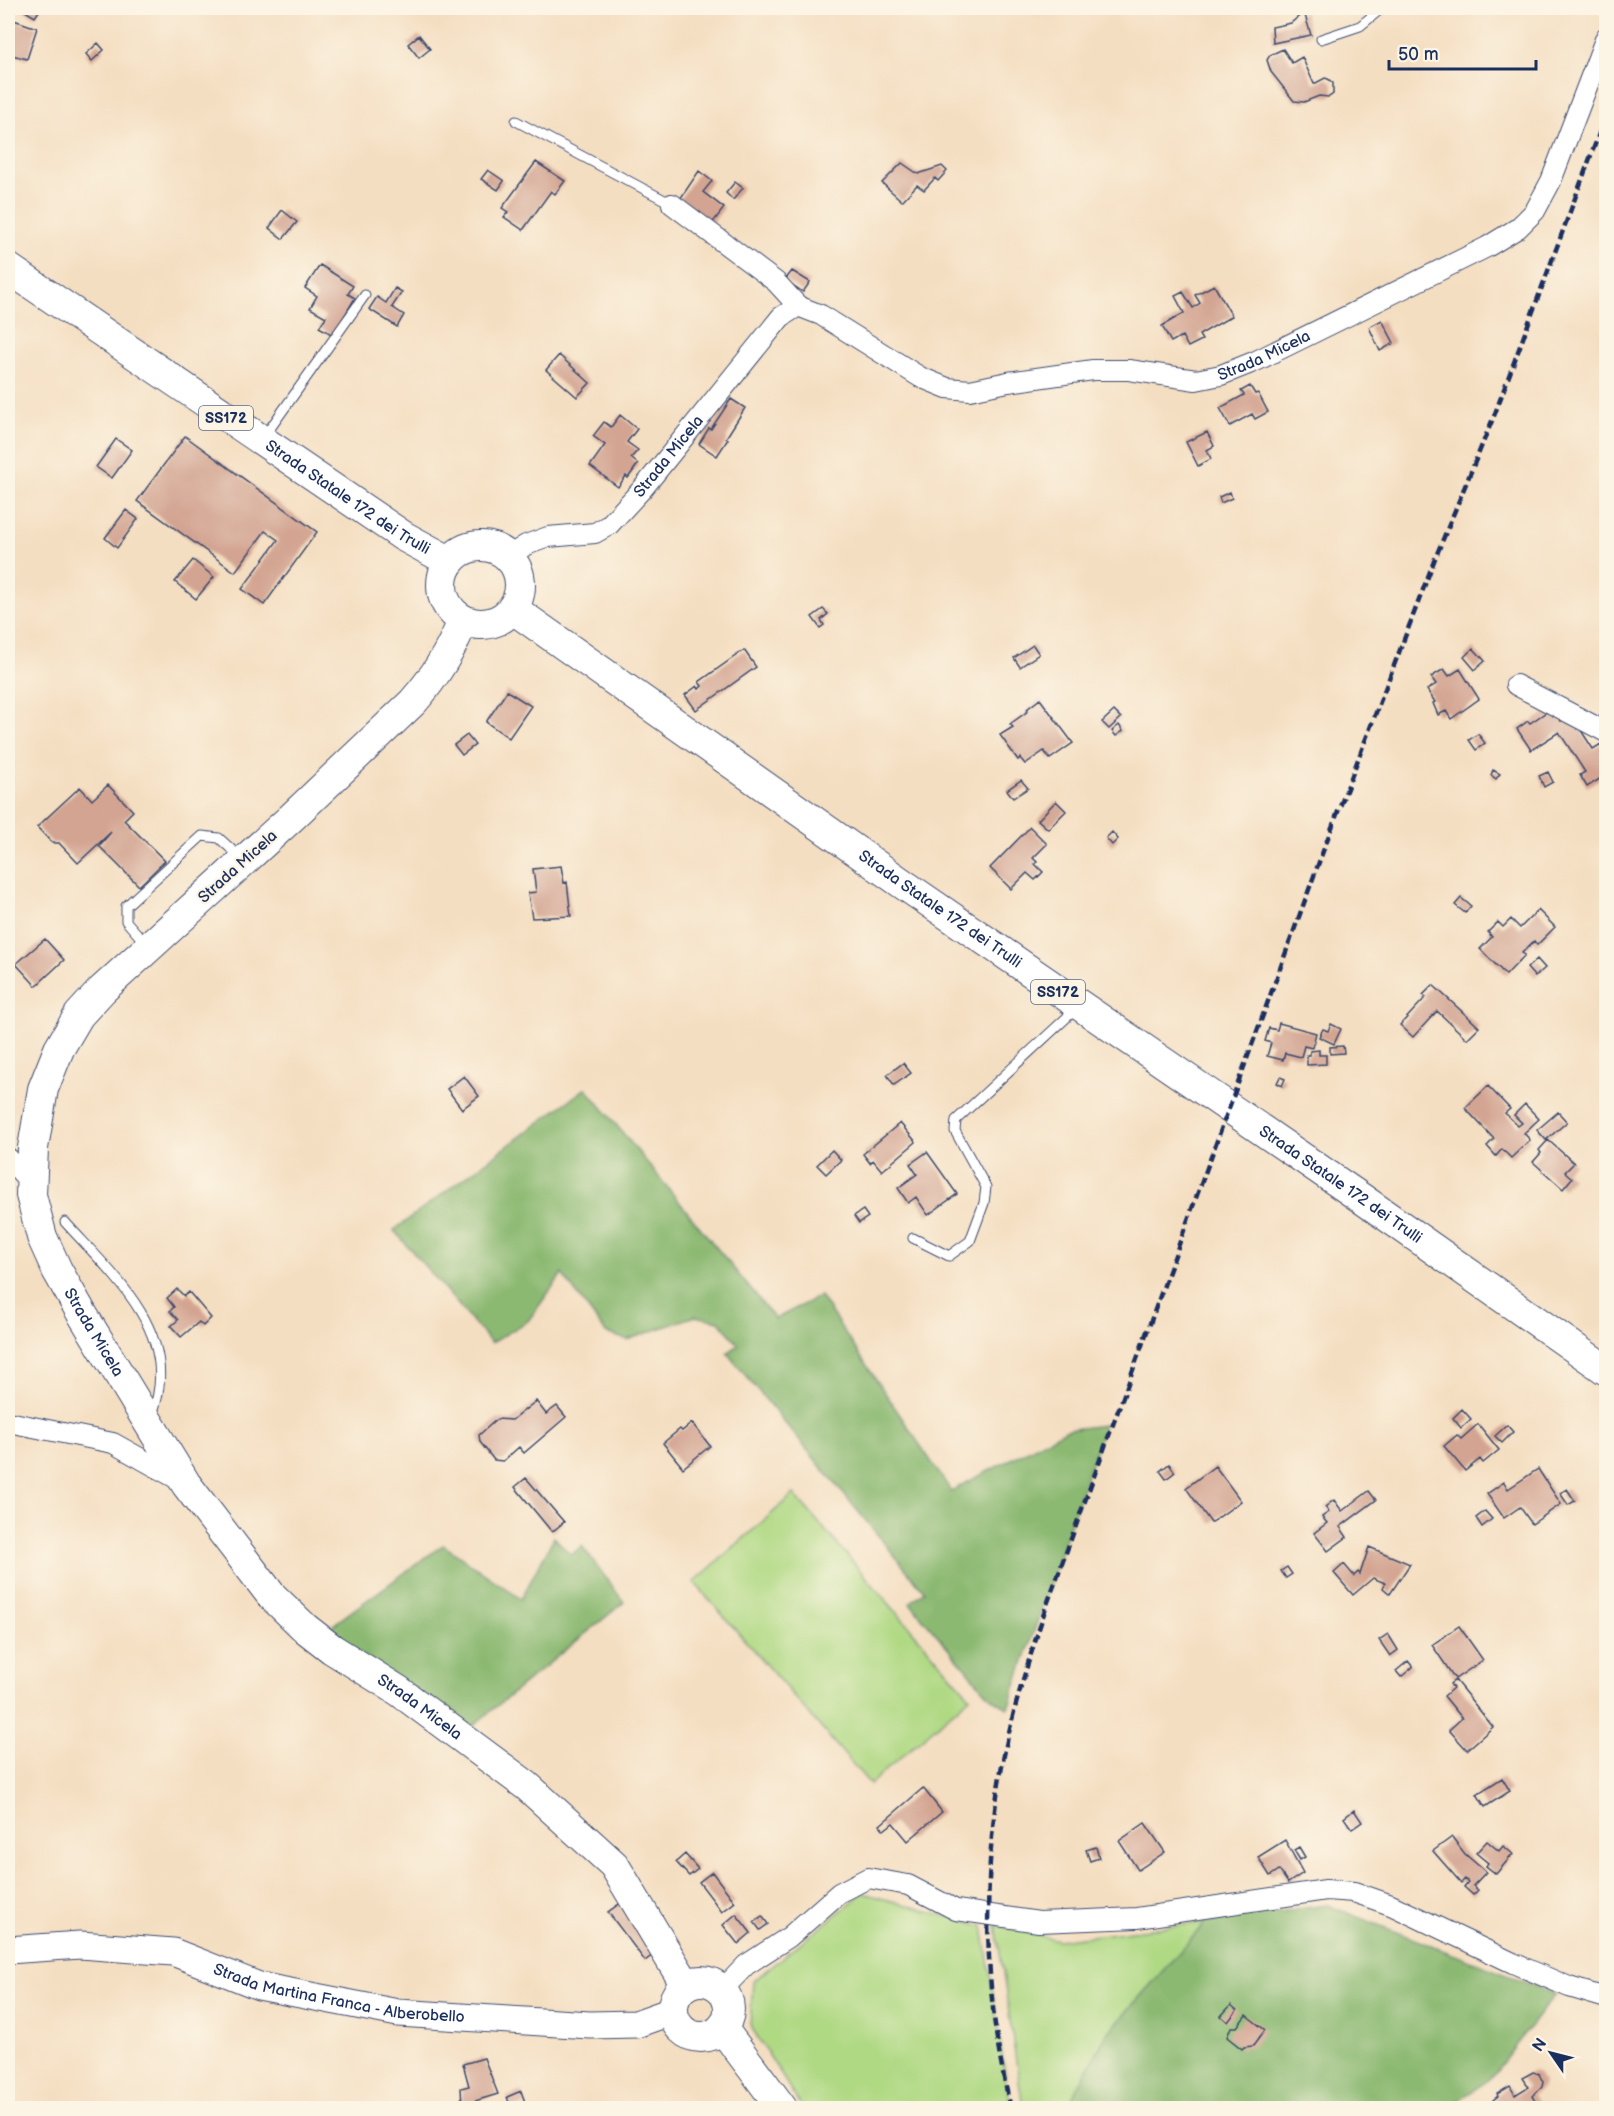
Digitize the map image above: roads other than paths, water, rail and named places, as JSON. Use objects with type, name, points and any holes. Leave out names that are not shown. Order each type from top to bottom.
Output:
[{"type":"main road","name":"Strada Statale 172 dei Trulli","points":[[8,268],[260,441],[403,536],[449,561]]},
{"type":"main road","name":"Strada Statale 172 dei Trulli","points":[[463,620],[447,605],[443,594],[444,571],[449,561],[459,552],[485,545],[509,556]]},
{"type":"main road","points":[[463,620],[477,624],[490,624],[513,609],[521,588],[516,566],[509,556]]},
{"type":"main road","name":"Strada Statale 172 dei Trulli","points":[[513,609],[1079,1006],[1361,1198],[1606,1370]]},
{"type":"main road","name":"Strada Micela","points":[[463,620],[446,659],[425,689],[102,990],[79,1015],[59,1049],[44,1089],[33,1148],[30,1195],[42,1237],[57,1270],[149,1424],[186,1484],[271,1595],[305,1628],[332,1649],[399,1690],[527,1786],[614,1865],[686,1985]]},
{"type":"main road","points":[[700,1980],[722,1990],[729,2004],[729,2013],[722,2028],[715,2034],[696,2037],[687,2034],[674,2020],[672,2011],[675,1996],[686,1985],[700,1980]]},
{"type":"main road","points":[[722,2028],[782,2109]]},
{"type":"street","name":"Strada Micela","points":[[672,204],[776,282],[798,306],[821,315],[920,377],[947,388],[970,390],[1092,370],[1129,370],[1196,380],[1221,375],[1256,361],[1477,252],[1518,228],[1535,211],[1551,181],[1606,37]]},
{"type":"street","name":"Strada Micela","points":[[509,556],[526,545],[549,537],[595,533],[609,525],[644,487],[781,317],[798,306]]},
{"type":"street","points":[[1516,685],[1606,732]]},
{"type":"street","points":[[8,1158],[31,1183]]},
{"type":"street","points":[[8,1422],[112,1443],[186,1484]]},
{"type":"street","points":[[722,1990],[746,1965],[789,1937],[839,1893],[868,1878],[908,1885],[956,1911],[1039,1922],[1137,1918],[1326,1890],[1354,1892],[1391,1905],[1569,1987],[1606,1998]]},
{"type":"street","name":"Strada Martina Franca - Alberobello","points":[[8,1950],[80,1945],[173,1952],[260,1986],[398,2013],[590,2025],[636,2024],[672,2011]]},
{"type":"lane","points":[[1321,39],[1360,26],[1382,8]]},
{"type":"lane","points":[[516,121],[672,204]]},
{"type":"lane","points":[[260,441],[365,295]]},
{"type":"lane","points":[[149,948],[126,921],[126,906],[202,836],[219,838],[243,861]]},
{"type":"lane","points":[[914,1238],[949,1256],[970,1241],[984,1203],[986,1187],[955,1131],[956,1120],[1079,1006]]},
{"type":"lane","points":[[65,1222],[131,1296],[148,1325],[159,1359],[159,1393],[149,1424]]},
{"type":"railway","points":[[1011,2108],[994,2015],[989,1966],[988,1916],[994,1818],[1001,1770],[1023,1681],[1045,1610],[1326,843],[1434,561],[1494,416],[1606,115]]}]
